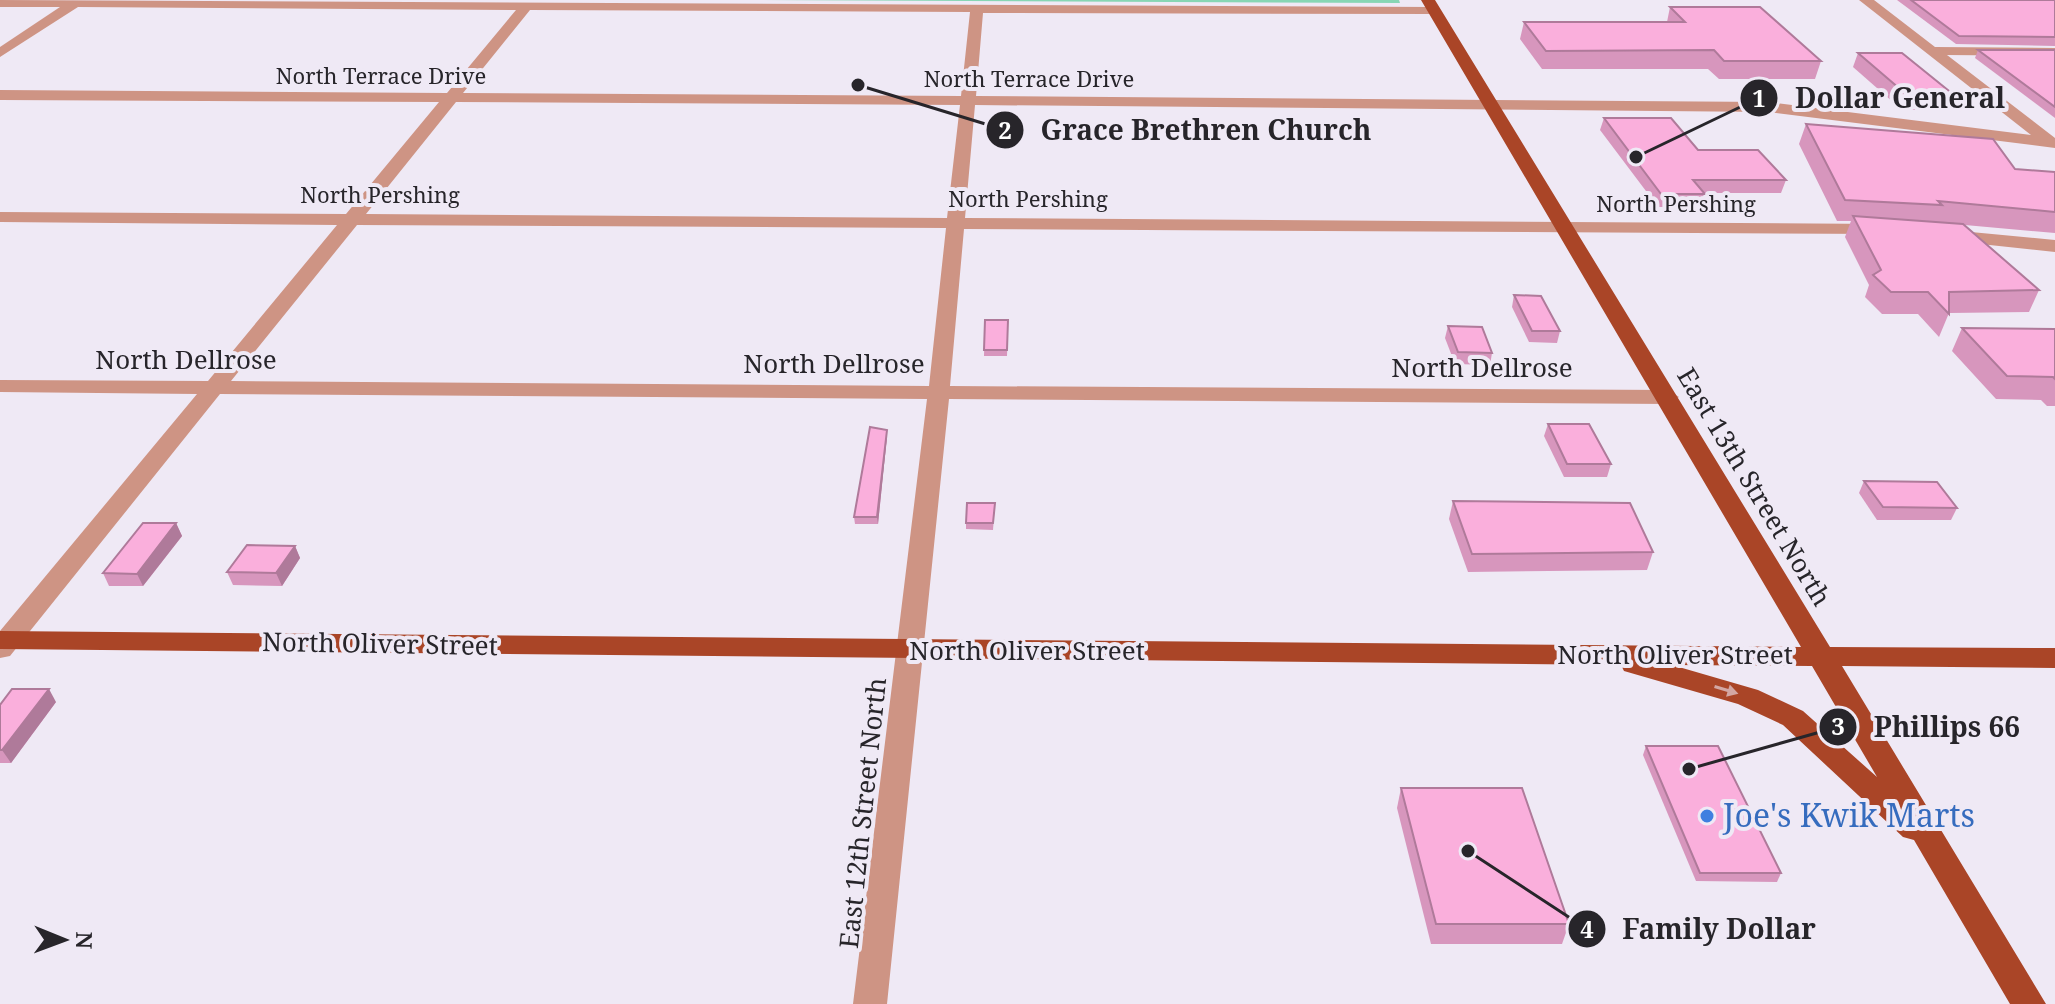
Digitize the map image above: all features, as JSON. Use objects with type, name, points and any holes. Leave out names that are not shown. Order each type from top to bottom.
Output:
[{"type":"main road","name":"East 13th Street North","points":[[1431,5],[2029,1004]]},
{"type":"main road","name":"North Oliver Street","points":[[3,643],[2055,658]]},
{"type":"main road","points":[[1597,655],[1748,697],[1793,718],[1868,782],[1937,850]]},
{"type":"street","points":[[1866,0],[2053,144]]},
{"type":"street","points":[[0,3],[977,8],[1431,5]]},
{"type":"street","points":[[0,53],[76,3]]},
{"type":"street","points":[[3,643],[526,6]]},
{"type":"street","name":"East 12th Street North","points":[[870,1004],[939,393],[977,8]]},
{"type":"street","points":[[1934,51],[2055,52]]},
{"type":"street","name":"North Terrace Drive","points":[[0,95],[1768,107],[2053,144]]},
{"type":"street","name":"North Pershing","points":[[0,217],[1896,231]]},
{"type":"street","points":[[1926,234],[2055,246]]},
{"type":"street","name":"North Dellrose","points":[[0,386],[1668,397]]},
{"type":"green space","points":[[742,0],[1399,0],[1400,3]]},
{"type":"building","points":[[1911,0],[2055,0],[2055,37],[1959,36]]},
{"type":"building","points":[[1670,7],[1760,7],[1821,61],[1724,61],[1714,50],[1546,51],[1524,22],[1685,22]]},
{"type":"building","points":[[1978,50],[2055,50],[2055,107]]},
{"type":"building","points":[[1858,53],[1902,53],[1954,95],[1907,95]]},
{"type":"building","points":[[1604,118],[1671,118],[1698,150],[1758,150],[1786,180],[1693,180],[1705,194],[1661,194]]},
{"type":"building","points":[[1806,124],[1993,139],[2015,169],[2055,172],[2055,212],[1938,201],[1942,205],[1845,200]]},
{"type":"building","points":[[1853,216],[1963,224],[2039,290],[1949,292],[1949,314],[1928,292],[1891,292],[1873,275],[1881,270]]},
{"type":"building","points":[[1514,295],[1541,296],[1560,331],[1532,331]]},
{"type":"building","points":[[985,320],[1008,320],[1007,350],[984,350]]},
{"type":"building","points":[[1448,326],[1482,327],[1492,353],[1458,352]]},
{"type":"building","points":[[1962,328],[2055,329],[2055,379],[2007,376]]},
{"type":"building","points":[[1548,424],[1589,424],[1611,464],[1567,464]]},
{"type":"building","points":[[870,427],[887,430],[877,517],[854,517]]},
{"type":"building","points":[[1864,481],[1937,482],[1957,508],[1883,507]]},
{"type":"building","points":[[1453,501],[1630,503],[1653,552],[1472,554]]},
{"type":"building","points":[[967,503],[995,503],[993,523],[966,523]]},
{"type":"building","points":[[143,523],[176,523],[137,574],[103,573]]},
{"type":"building","points":[[247,545],[295,546],[276,573],[227,572]]},
{"type":"building","points":[[12,689],[49,689],[0,750],[0,705]]},
{"type":"building","points":[[1646,746],[1718,746],[1781,873],[1700,873]]},
{"type":"building","points":[[1401,788],[1522,788],[1569,924],[1436,924]]},
{"type":"place","name":"Grace Brethren Church","points":[[858,85]]},
{"type":"place","name":"Dollar General","points":[[1636,157]]},
{"type":"place","name":"Phillips 66","points":[[1689,769]]},
{"type":"place","name":"Joe's Kwik Marts","points":[[1707,816]]},
{"type":"place","name":"Family Dollar","points":[[1468,851]]}]
